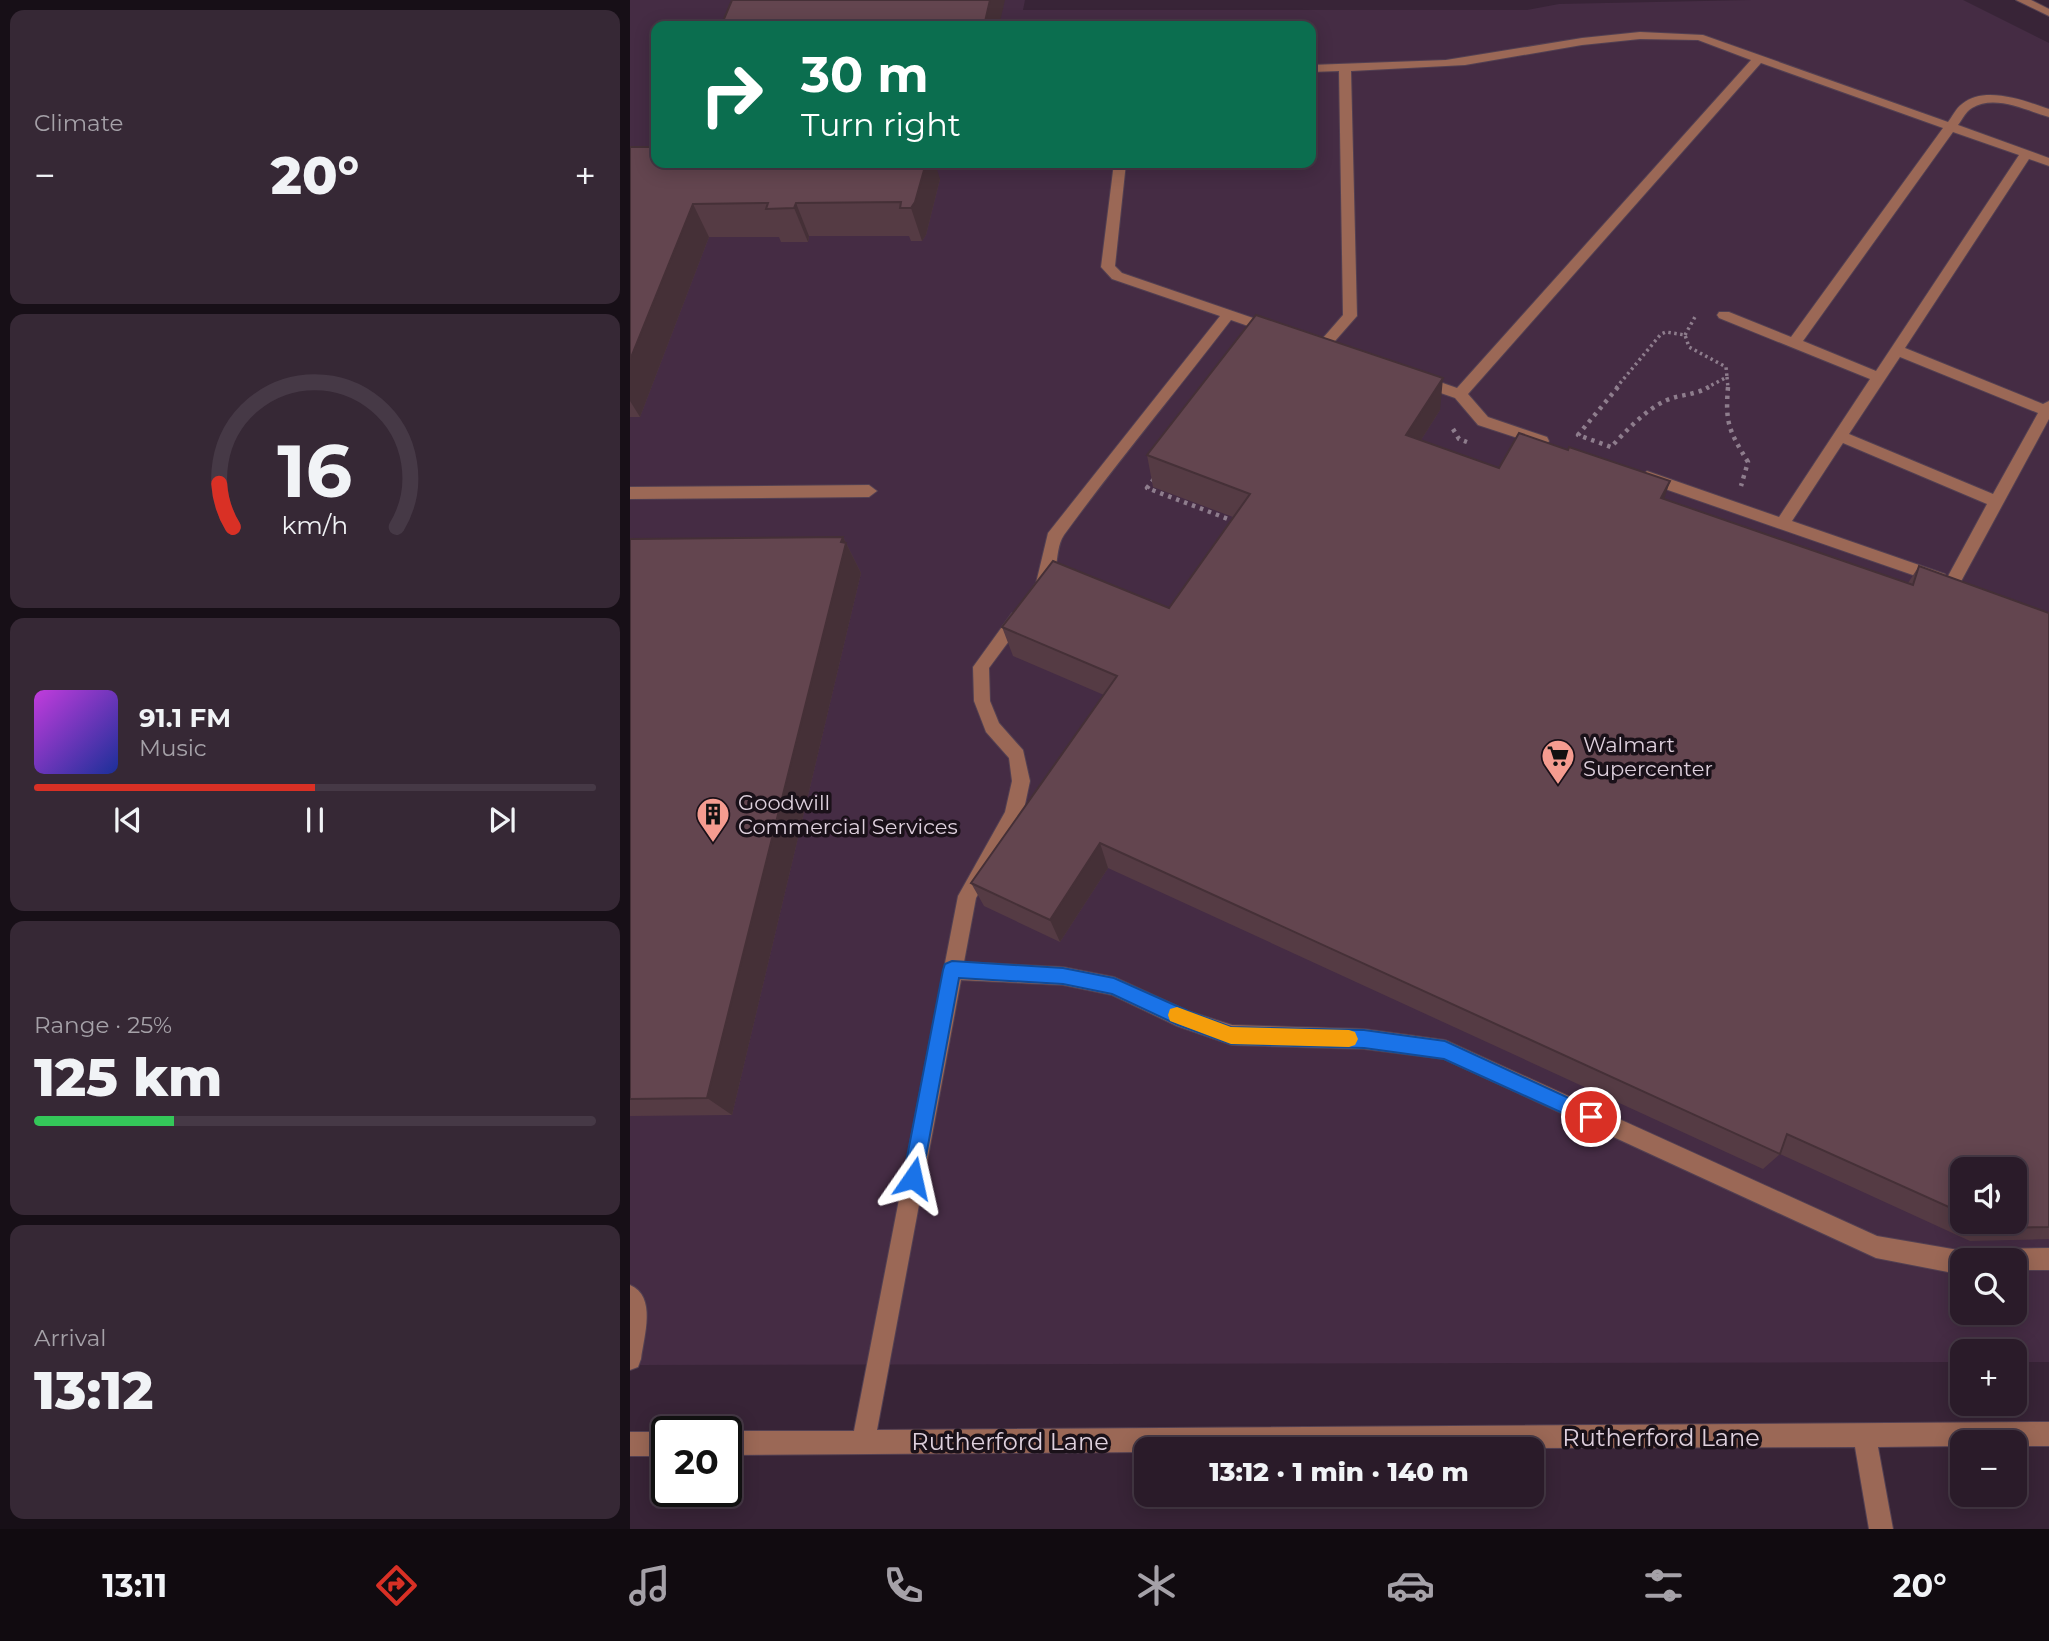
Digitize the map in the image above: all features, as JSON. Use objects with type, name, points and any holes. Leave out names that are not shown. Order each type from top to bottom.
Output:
[{"type":"street","points":[[2022,0],[2047,10]]},
{"type":"street","points":[[1316,68],[1466,61],[1572,42],[1674,34],[1699,37],[2049,162]]},
{"type":"street","points":[[1460,394],[1758,59]]},
{"type":"street","points":[[1323,346],[1350,316],[1345,68]]},
{"type":"street","points":[[1794,343],[1966,106],[1979,100],[2016,102],[2049,113]]},
{"type":"street","points":[[1782,524],[2026,154]]},
{"type":"street","points":[[1119,168],[1108,267],[1118,276],[1284,333]]},
{"type":"street","points":[[863,1442],[967,896],[1014,814],[1021,781],[1017,755],[992,727],[982,701],[981,667],[1043,586],[1054,537],[1229,314]]},
{"type":"street","points":[[1724,315],[1878,377]]},
{"type":"street","points":[[1638,474],[1959,585],[1997,502],[2048,408],[1896,350]]},
{"type":"street","points":[[1410,376],[1460,394],[1483,421],[1550,444]]},
{"type":"street","points":[[1840,436],[1997,502]]},
{"type":"street","points":[[630,493],[869,491]]},
{"type":"street","points":[[952,970],[1063,976],[1114,986],[1184,1019],[1231,1035],[1364,1039],[1445,1050],[1876,1247],[1950,1261]]},
{"type":"street","points":[[2027,1259],[2049,1259]]},
{"type":"street","points":[[630,1296],[636,1304],[630,1359]]},
{"type":"street","name":"Rutherford Lane","points":[[742,1443],[2049,1434]]},
{"type":"street","points":[[1864,1435],[1881,1529]]},
{"type":"street","points":[[630,1444],[651,1444]]},
{"type":"path","points":[[1696,315],[1685,335],[1689,347],[1726,367],[1725,410],[1733,436],[1748,462],[1740,488]]},
{"type":"path","points":[[1685,335],[1667,332],[1661,334],[1578,435],[1611,447],[1629,428],[1667,400],[1694,395],[1727,377]]},
{"type":"path","points":[[1448,421],[1459,439],[1472,443]]},
{"type":"path","points":[[1156,477],[1147,488],[1237,523]]},
{"type":"shaded area","points":[[630,0],[1025,0],[1023,10],[1527,10],[1559,4],[1963,0],[2049,43],[2049,1362],[2027,1362],[2027,1339],[1950,1339],[1950,1362],[630,1365]]},
{"type":"building","points":[[732,0],[990,0],[985,21],[723,21]]},
{"type":"building","points":[[630,147],[651,147],[651,168],[925,168],[911,208],[900,208],[901,202],[796,203],[794,208],[766,209],[768,203],[693,204],[630,360]]},
{"type":"building","name":"Walmart Supercenter","points":[[1256,315],[1443,378],[1406,435],[1499,468],[1519,433],[1670,481],[1661,498],[1913,585],[1919,566],[2049,613],[2049,1227],[2027,1227],[2027,1157],[1950,1157],[1950,1208],[1787,1134],[1780,1154],[1100,843],[1050,920],[971,883],[1117,676],[1002,627],[1053,561],[1169,608],[1250,494],[1147,455]]},
{"type":"building","name":"Goodwill Commercial Services","points":[[843,537],[841,542],[846,543],[707,1098],[630,1099],[630,539]]},
{"type":"slow traffic","points":[[1177,1015],[1231,1035],[1349,1039]]},
{"type":"place","name":"Walmart Supercenter","points":[[1558,786]]},
{"type":"place","name":"Goodwill Commercial Services","points":[[713,844]]},
{"type":"route","points":[[913,1178],[952,970],[1063,976],[1114,986],[1184,1019],[1231,1035],[1364,1039],[1445,1050],[1591,1117]]}]
